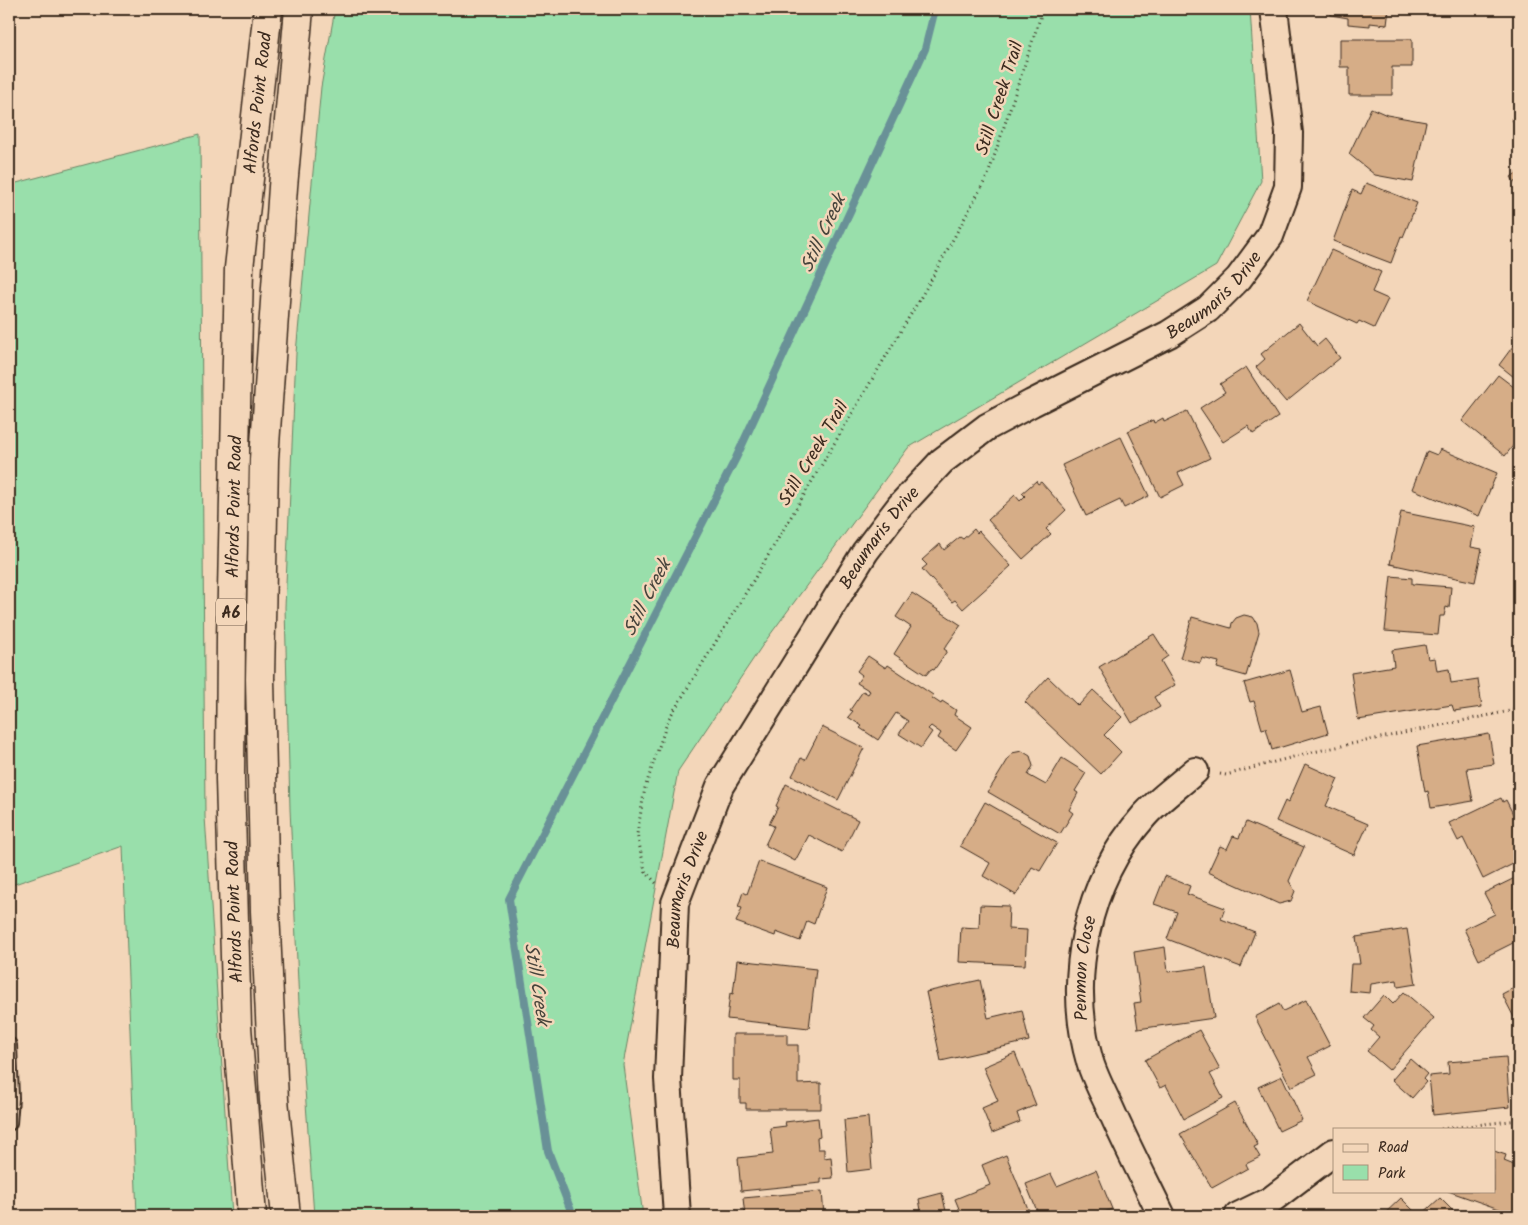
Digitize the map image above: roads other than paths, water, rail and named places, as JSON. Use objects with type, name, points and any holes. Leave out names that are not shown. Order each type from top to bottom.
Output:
[{"type":"highway","name":"Alfords Point Road","points":[[252,1216],[236,1017],[230,779],[231,637],[239,268],[268,9]]},
{"type":"highway","name":"Alfords Point Road","points":[[286,1216],[274,1100],[265,911],[260,679],[264,459],[284,177],[299,9]]},
{"type":"street","name":"Beaumaris Drive","points":[[677,1216],[668,1079],[675,903],[720,786],[865,552],[900,506],[942,462],[987,427],[1032,402],[1169,334],[1208,309],[1239,278],[1270,236],[1288,187],[1289,133],[1274,9]]},
{"type":"street","name":"Penmon Close","points":[[1162,1216],[1116,1123],[1090,1062],[1080,1012],[1081,958],[1091,911],[1113,860],[1144,816],[1195,771]]},
{"type":"street","points":[[1238,1216],[1272,1200],[1333,1153]]},
{"type":"lane","points":[[9,1045],[9,1123]]},
{"type":"waterway","name":"Still Creek","points":[[573,1216],[548,1151],[509,899],[736,458],[925,49],[935,9]]}]
